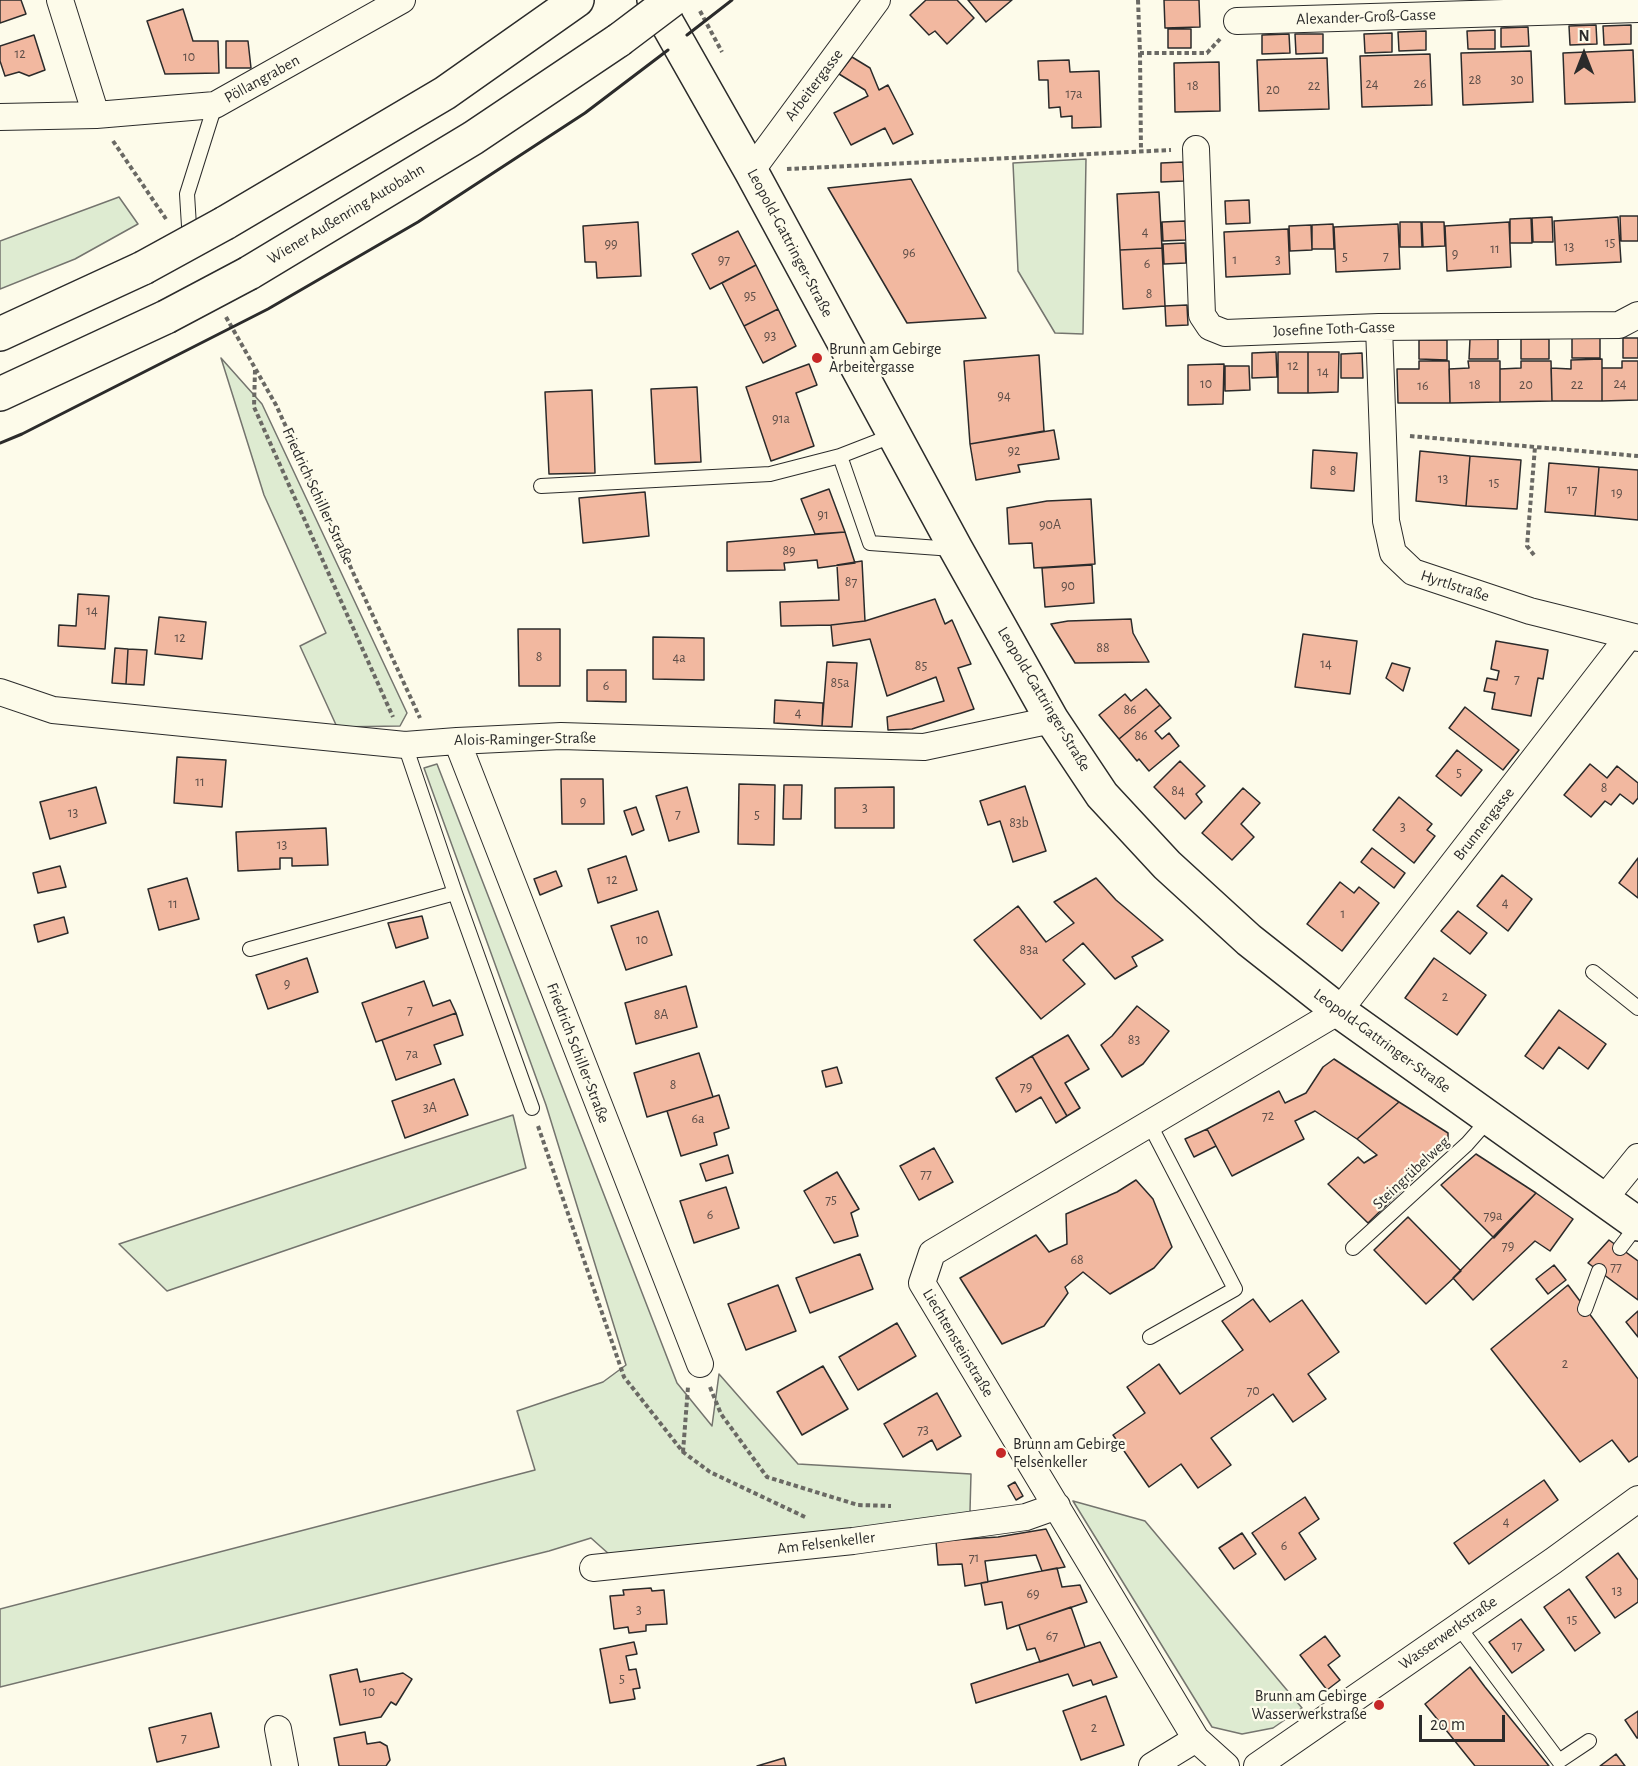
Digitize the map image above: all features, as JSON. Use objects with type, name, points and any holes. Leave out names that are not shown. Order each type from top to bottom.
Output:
[{"type":"main road","points":[[0,334],[143,268],[225,223],[445,93],[576,0]]},
{"type":"main road","name":"Leopold-Gattringer-Straße","points":[[654,0],[751,171],[956,549],[1052,720],[1102,795],[1167,865],[1249,940],[1339,1011],[1604,1199],[1632,1232]]},
{"type":"main road","name":"Wiener Außenring Autobahn","points":[[0,394],[166,317],[249,273],[473,138],[619,40],[672,0]]},
{"type":"street","points":[[60,0],[96,115]]},
{"type":"street","name":"Pöllangraben","points":[[0,117],[96,115],[215,105],[402,0]]},
{"type":"street","name":"Arbeitergasse","points":[[751,171],[877,0]]},
{"type":"street","name":"Alexander-Groß-Gasse","points":[[1237,21],[1638,9]]},
{"type":"street","name":"Josefine Toth-Gasse","points":[[1196,149],[1202,315],[1210,327],[1224,333],[1379,327],[1619,325],[1638,315]]},
{"type":"street","name":"Hyrtlstraße","points":[[1379,327],[1386,521],[1393,553],[1413,572],[1530,611],[1634,637]]},
{"type":"street","name":"Brunnengasse","points":[[1339,1011],[1634,637]]},
{"type":"street","name":"Alois-Raminger-Straße","points":[[0,693],[52,710],[405,745],[561,736],[924,747],[1052,720]]},
{"type":"street","name":"Friedrich Schiller-Straße","points":[[456,741],[700,1365]]},
{"type":"street","name":"Liechtensteinstraße","points":[[1226,1766],[1196,1739],[922,1283],[932,1253],[1339,1011]]},
{"type":"street","points":[[1604,1199],[1638,1156]]},
{"type":"street","name":"Wasserwerkstraße","points":[[1257,1766],[1553,1561],[1638,1499]]},
{"type":"street","name":"Am Felsenkeller","points":[[593,1568],[853,1541],[1026,1517],[1057,1506]]},
{"type":"street","points":[[278,1729],[285,1766]]},
{"type":"street","points":[[1152,1766],[1196,1739]]},
{"type":"lane","points":[[191,256],[187,194],[215,105]]},
{"type":"lane","points":[[541,486],[770,474],[840,456],[894,435]]},
{"type":"lane","points":[[840,456],[870,543],[956,549]]},
{"type":"lane","points":[[405,745],[532,1108]]},
{"type":"lane","points":[[250,949],[455,893]]},
{"type":"lane","points":[[1593,972],[1638,1008]]},
{"type":"lane","name":"Steingrübelweg","points":[[1353,1248],[1467,1144],[1489,1119]]},
{"type":"lane","points":[[1150,1125],[1235,1289],[1150,1337]]},
{"type":"lane","points":[[1585,1309],[1599,1271]]},
{"type":"lane","points":[[1458,1626],[1559,1761],[1588,1741]]},
{"type":"path","points":[[1138,0],[1141,152]]},
{"type":"path","points":[[1140,53],[1207,53],[1237,21]]},
{"type":"path","points":[[96,115],[191,256]]},
{"type":"path","points":[[771,143],[787,170],[1196,149]]},
{"type":"path","name":"Friedrich Schiller-Straße","points":[[220,307],[276,405],[431,742]]},
{"type":"path","points":[[255,369],[254,407],[405,745]]},
{"type":"path","points":[[1382,433],[1638,456]]},
{"type":"path","points":[[1534,555],[1527,546],[1535,447]]},
{"type":"path","points":[[532,1108],[624,1377],[682,1452],[710,1472],[812,1521]]},
{"type":"path","points":[[682,1452],[690,1373],[700,1365],[721,1414],[767,1477],[858,1505],[893,1506]]},
{"type":"green space","points":[[1086,159],[1083,334],[1055,333],[1018,271],[1013,163]]},
{"type":"green space","points":[[119,197],[138,224],[75,259],[0,289],[0,241]]},
{"type":"green space","points":[[221,358],[262,404],[407,713],[400,726],[337,727],[300,646],[326,633],[264,495]]},
{"type":"green space","points":[[437,764],[677,1383],[712,1426],[719,1374],[798,1464],[971,1474],[970,1511],[980,1517],[610,1555],[591,1538],[549,1551],[0,1687],[0,1609],[535,1470],[517,1411],[603,1382],[626,1365],[546,1105],[424,768]]},
{"type":"green space","points":[[513,1115],[526,1168],[167,1291],[119,1244]]},
{"type":"green space","points":[[1073,1501],[1145,1521],[1302,1708],[1273,1728],[1242,1734],[1212,1727]]},
{"type":"building","points":[[0,0],[21,0],[26,14],[0,23]]},
{"type":"building","points":[[926,0],[957,0],[974,18],[947,44],[935,31],[929,35],[910,15]]},
{"type":"building","points":[[968,0],[1012,0],[986,22]]},
{"type":"building","points":[[1164,0],[1199,0],[1200,27],[1165,28]]},
{"type":"building","points":[[183,9],[193,41],[218,41],[219,73],[165,74],[147,21]]},
{"type":"building","points":[[1596,25],[1597,44],[1570,45],[1569,26]]},
{"type":"building","points":[[1631,25],[1631,44],[1604,45],[1603,26]]},
{"type":"building","points":[[1528,27],[1529,46],[1501,47],[1501,28]]},
{"type":"building","points":[[1168,29],[1191,29],[1191,48],[1168,48]]},
{"type":"building","points":[[1495,30],[1495,49],[1468,49],[1467,31]]},
{"type":"building","points":[[1426,31],[1426,50],[1399,51],[1398,32]]},
{"type":"building","points":[[1392,33],[1392,52],[1365,53],[1364,34]]},
{"type":"building","points":[[1289,34],[1290,53],[1262,54],[1262,35]]},
{"type":"building","points":[[1295,34],[1323,34],[1323,53],[1296,54]]},
{"type":"building","points":[[34,35],[45,70],[29,76],[19,72],[5,76],[0,61],[0,46]]},
{"type":"building","points":[[226,41],[248,41],[251,68],[226,68]]},
{"type":"building","points":[[1633,50],[1635,102],[1565,104],[1563,53]]},
{"type":"building","points":[[1531,51],[1533,102],[1463,105],[1461,53]]},
{"type":"building","points":[[1430,54],[1432,105],[1362,107],[1360,56]]},
{"type":"building","points":[[852,57],[870,68],[879,90],[888,85],[913,134],[893,144],[885,128],[851,145],[834,113],[868,96],[865,90],[839,74]]},
{"type":"building","points":[[1327,58],[1329,109],[1259,111],[1257,60]]},
{"type":"building","points":[[1069,60],[1070,72],[1099,71],[1101,127],[1072,128],[1072,116],[1061,117],[1060,107],[1049,108],[1048,80],[1039,80],[1038,61]]},
{"type":"building","points":[[1219,62],[1220,111],[1175,112],[1174,63]]},
{"type":"building","points":[[1183,162],[1184,181],[1161,182],[1161,163]]},
{"type":"building","points":[[911,179],[986,318],[907,323],[828,188]]},
{"type":"building","points":[[1159,192],[1162,248],[1120,250],[1117,194]]},
{"type":"building","points":[[1249,200],[1250,223],[1226,224],[1225,201]]},
{"type":"building","points":[[1620,216],[1638,216],[1638,241],[1621,241]]},
{"type":"building","points":[[1552,217],[1553,242],[1533,242],[1532,218]]},
{"type":"building","points":[[1618,217],[1621,262],[1556,265],[1554,221]]},
{"type":"building","points":[[1531,218],[1532,243],[1510,243],[1510,219]]},
{"type":"building","points":[[1185,221],[1186,240],[1163,241],[1162,222]]},
{"type":"building","points":[[638,222],[641,276],[597,278],[596,262],[585,262],[583,226]]},
{"type":"building","points":[[1400,222],[1421,222],[1422,247],[1400,247]]},
{"type":"building","points":[[1422,222],[1444,222],[1445,246],[1423,247]]},
{"type":"building","points":[[1509,222],[1511,267],[1447,271],[1445,226]]},
{"type":"building","points":[[1333,224],[1334,249],[1312,249],[1312,225]]},
{"type":"building","points":[[1398,224],[1400,269],[1336,272],[1334,227]]},
{"type":"building","points":[[1311,225],[1312,250],[1290,251],[1289,226]]},
{"type":"building","points":[[1288,229],[1290,274],[1226,277],[1224,232]]},
{"type":"building","points":[[738,231],[756,265],[710,289],[692,254]]},
{"type":"building","points":[[1185,243],[1186,263],[1164,264],[1163,244]]},
{"type":"building","points":[[1162,248],[1165,306],[1123,309],[1120,250]]},
{"type":"building","points":[[756,265],[778,309],[744,326],[722,283]]},
{"type":"building","points":[[1187,305],[1188,325],[1166,326],[1165,306]]},
{"type":"building","points":[[778,309],[796,346],[763,363],[744,326]]},
{"type":"building","points":[[1572,338],[1600,338],[1600,358],[1572,358]]},
{"type":"building","points":[[1623,338],[1638,338],[1638,358],[1623,358]]},
{"type":"building","points":[[1470,339],[1498,339],[1498,359],[1469,359]]},
{"type":"building","points":[[1521,339],[1549,339],[1549,359],[1521,359]]},
{"type":"building","points":[[1419,340],[1447,340],[1447,360],[1419,359]]},
{"type":"building","points":[[1276,352],[1277,377],[1252,378],[1252,353]]},
{"type":"building","points":[[1278,352],[1308,352],[1308,393],[1278,393]]},
{"type":"building","points":[[1308,352],[1339,352],[1338,392],[1308,393]]},
{"type":"building","points":[[1362,353],[1363,378],[1341,378],[1341,354]]},
{"type":"building","points":[[1039,355],[1044,431],[970,444],[964,361]]},
{"type":"building","points":[[1602,359],[1602,401],[1552,401],[1551,368],[1571,369],[1571,360]]},
{"type":"building","points":[[1419,361],[1449,361],[1450,403],[1398,403],[1397,369],[1419,369]]},
{"type":"building","points":[[1468,361],[1500,361],[1500,402],[1450,403],[1449,369],[1469,368]]},
{"type":"building","points":[[1521,361],[1551,361],[1552,401],[1500,402],[1500,369],[1521,368]]},
{"type":"building","points":[[1622,361],[1638,361],[1638,400],[1602,401],[1602,368],[1622,368]]},
{"type":"building","points":[[809,364],[817,385],[796,393],[814,446],[771,461],[746,387]]},
{"type":"building","points":[[1224,364],[1223,404],[1188,405],[1188,365]]},
{"type":"building","points":[[1225,366],[1249,366],[1250,390],[1225,391]]},
{"type":"building","points":[[697,387],[701,462],[655,464],[651,389]]},
{"type":"building","points":[[592,390],[595,473],[549,474],[545,392]]},
{"type":"building","points":[[1054,430],[1059,459],[1018,465],[1020,472],[976,480],[970,444]]},
{"type":"building","points":[[1313,450],[1357,453],[1354,491],[1311,488]]},
{"type":"building","points":[[1420,451],[1470,456],[1466,506],[1416,501]]},
{"type":"building","points":[[1470,456],[1521,460],[1517,509],[1466,506]]},
{"type":"building","points":[[1549,463],[1599,467],[1595,516],[1545,512]]},
{"type":"building","points":[[1599,467],[1638,470],[1638,520],[1595,516]]},
{"type":"building","points":[[829,489],[845,532],[815,534],[801,499]]},
{"type":"building","points":[[645,492],[649,536],[583,543],[579,498]]},
{"type":"building","points":[[1091,499],[1095,564],[1034,568],[1032,543],[1009,544],[1007,508],[1047,501]]},
{"type":"building","points":[[845,532],[855,563],[818,568],[817,560],[784,563],[785,570],[727,571],[727,542]]},
{"type":"building","points":[[862,561],[865,621],[831,625],[781,626],[780,602],[839,600],[837,565]]},
{"type":"building","points":[[1092,565],[1094,603],[1045,607],[1042,568]]},
{"type":"building","points":[[78,594],[109,596],[105,649],[58,646],[59,625],[76,626]]},
{"type":"building","points":[[935,599],[945,624],[952,620],[971,664],[958,668],[974,709],[912,729],[888,730],[887,717],[944,701],[936,677],[887,696],[870,639],[833,646],[831,625],[865,621]]},
{"type":"building","points":[[159,617],[206,622],[202,659],[155,654]]},
{"type":"building","points":[[1131,619],[1133,633],[1149,662],[1075,663],[1051,624],[1068,621]]},
{"type":"building","points":[[518,629],[560,629],[560,686],[519,686]]},
{"type":"building","points":[[1303,634],[1357,641],[1350,694],[1295,687]]},
{"type":"building","points":[[653,637],[704,638],[704,680],[653,679]]},
{"type":"building","points":[[1496,641],[1548,650],[1543,679],[1538,678],[1531,716],[1492,709],[1495,693],[1484,691],[1487,678],[1497,680],[1499,671],[1491,669]]},
{"type":"building","points":[[115,648],[128,649],[126,684],[112,683]]},
{"type":"building","points":[[128,649],[147,650],[144,685],[126,684]]},
{"type":"building","points":[[827,662],[857,663],[852,727],[822,726]]},
{"type":"building","points":[[1392,663],[1410,668],[1403,691],[1386,678]]},
{"type":"building","points":[[587,670],[626,670],[626,702],[587,701]]},
{"type":"building","points":[[1146,689],[1160,705],[1119,739],[1099,715],[1125,694],[1131,701]]},
{"type":"building","points":[[775,700],[823,703],[822,726],[774,723]]},
{"type":"building","points":[[1160,705],[1171,718],[1155,731],[1162,739],[1169,733],[1179,746],[1149,771],[1139,759],[1137,761],[1119,739]]},
{"type":"building","points":[[1465,707],[1519,750],[1503,770],[1449,728]]},
{"type":"building","points":[[1457,750],[1482,770],[1461,796],[1436,776]]},
{"type":"building","points":[[177,757],[226,760],[222,807],[174,803]]},
{"type":"building","points":[[1180,761],[1205,786],[1196,794],[1202,802],[1185,819],[1154,787]]},
{"type":"building","points":[[1590,764],[1607,778],[1617,766],[1638,783],[1638,798],[1633,804],[1620,794],[1611,805],[1605,801],[1591,817],[1564,795]]},
{"type":"building","points":[[561,779],[603,779],[604,824],[562,824]]},
{"type":"building","points":[[739,784],[775,785],[774,845],[738,844]]},
{"type":"building","points":[[784,785],[802,785],[801,819],[783,819]]},
{"type":"building","points":[[1025,786],[1046,851],[1013,862],[1000,821],[988,825],[980,801]]},
{"type":"building","points":[[96,787],[106,823],[50,839],[40,802]]},
{"type":"building","points":[[687,787],[699,832],[669,841],[656,796]]},
{"type":"building","points":[[894,787],[894,828],[835,828],[835,788]]},
{"type":"building","points":[[1243,788],[1260,803],[1241,824],[1254,837],[1232,860],[1202,833]]},
{"type":"building","points":[[1399,797],[1432,824],[1427,830],[1435,836],[1414,863],[1373,830]]},
{"type":"building","points":[[636,807],[644,830],[632,835],[624,811]]},
{"type":"building","points":[[326,828],[328,865],[292,866],[292,858],[280,858],[280,869],[238,871],[236,832]]},
{"type":"building","points":[[1372,848],[1405,873],[1394,888],[1361,862]]},
{"type":"building","points":[[626,856],[637,890],[598,903],[588,869]]},
{"type":"building","points":[[1638,858],[1638,898],[1619,883]]},
{"type":"building","points":[[60,866],[66,887],[38,893],[33,873]]},
{"type":"building","points":[[556,871],[562,886],[540,895],[534,879]]},
{"type":"building","points":[[1502,875],[1532,899],[1508,931],[1477,906]]},
{"type":"building","points":[[187,878],[199,919],[159,930],[148,889]]},
{"type":"building","points":[[1096,878],[1116,900],[1163,940],[1132,957],[1137,966],[1115,979],[1083,943],[1063,960],[1085,984],[1041,1019],[974,940],[1018,906],[1046,942],[1074,923],[1054,902]]},
{"type":"building","points":[[1340,882],[1354,893],[1359,887],[1379,903],[1342,951],[1307,924]]},
{"type":"building","points":[[658,911],[672,955],[626,970],[611,926]]},
{"type":"building","points":[[1458,911],[1487,933],[1470,954],[1441,931]]},
{"type":"building","points":[[422,916],[428,938],[396,948],[388,923]]},
{"type":"building","points":[[64,917],[68,933],[38,942],[34,925]]},
{"type":"building","points":[[307,958],[318,992],[268,1009],[256,975]]},
{"type":"building","points":[[1434,958],[1486,995],[1457,1035],[1405,998]]},
{"type":"building","points":[[424,981],[433,1006],[450,1000],[456,1013],[376,1042],[362,1003]]},
{"type":"building","points":[[686,986],[697,1027],[636,1044],[625,1003]]},
{"type":"building","points":[[1137,1006],[1169,1031],[1143,1064],[1122,1077],[1101,1045],[1112,1036]]},
{"type":"building","points":[[1559,1010],[1606,1044],[1588,1069],[1559,1047],[1543,1069],[1525,1056]]},
{"type":"building","points":[[456,1013],[463,1035],[434,1045],[441,1064],[396,1080],[382,1040]]},
{"type":"building","points":[[1068,1035],[1089,1069],[1065,1083],[1080,1108],[1067,1116],[1032,1056]]},
{"type":"building","points":[[699,1053],[713,1097],[647,1117],[634,1073]]},
{"type":"building","points":[[1032,1056],[1067,1116],[1056,1123],[1041,1097],[1016,1112],[996,1078]]},
{"type":"building","points":[[1334,1059],[1399,1102],[1357,1139],[1315,1111],[1295,1121],[1304,1139],[1232,1176],[1207,1129],[1279,1091],[1285,1103],[1306,1093],[1323,1067]]},
{"type":"building","points":[[837,1067],[842,1083],[826,1087],[822,1071]]},
{"type":"building","points":[[454,1079],[468,1115],[405,1138],[392,1101]]},
{"type":"building","points":[[719,1095],[729,1128],[714,1133],[717,1145],[681,1156],[667,1111]]},
{"type":"building","points":[[1399,1102],[1448,1133],[1448,1145],[1368,1223],[1328,1184],[1358,1157],[1364,1163],[1377,1155],[1357,1139]]},
{"type":"building","points":[[1207,1129],[1216,1146],[1194,1157],[1185,1139]]},
{"type":"building","points":[[934,1148],[953,1182],[919,1200],[900,1166]]},
{"type":"building","points":[[1476,1154],[1536,1193],[1494,1238],[1441,1185]]},
{"type":"building","points":[[728,1155],[733,1173],[706,1181],[700,1164]]},
{"type":"building","points":[[837,1172],[859,1209],[851,1213],[858,1236],[834,1243],[804,1191]]},
{"type":"building","points":[[1136,1180],[1153,1199],[1172,1247],[1154,1268],[1110,1294],[1083,1272],[1065,1287],[1068,1293],[1044,1326],[1002,1344],[960,1278],[1036,1235],[1049,1252],[1067,1244],[1066,1214],[1117,1192]]},
{"type":"building","points":[[726,1187],[739,1228],[694,1243],[680,1201]]},
{"type":"building","points":[[1536,1193],[1573,1219],[1550,1251],[1535,1241],[1473,1300],[1453,1278]]},
{"type":"building","points":[[1408,1217],[1461,1271],[1426,1304],[1374,1250]]},
{"type":"building","points":[[1609,1240],[1638,1261],[1638,1300],[1588,1263]]},
{"type":"building","points":[[860,1254],[873,1289],[810,1313],[796,1278]]},
{"type":"building","points":[[1554,1265],[1566,1280],[1548,1294],[1536,1279]]},
{"type":"building","points":[[778,1285],[796,1331],[746,1350],[728,1304]]},
{"type":"building","points":[[1568,1285],[1638,1379],[1638,1456],[1629,1462],[1612,1440],[1580,1462],[1491,1349]]},
{"type":"building","points":[[1253,1299],[1270,1322],[1302,1300],[1339,1352],[1308,1374],[1326,1399],[1293,1422],[1273,1394],[1211,1438],[1231,1465],[1198,1488],[1181,1464],[1149,1487],[1113,1435],[1145,1413],[1127,1387],[1159,1364],[1180,1394],[1243,1350],[1222,1321]]},
{"type":"building","points":[[1638,1311],[1638,1337],[1626,1322]]},
{"type":"building","points":[[897,1323],[916,1356],[858,1390],[839,1357]]},
{"type":"building","points":[[823,1366],[848,1409],[802,1435],[777,1392]]},
{"type":"building","points":[[937,1393],[961,1436],[937,1450],[932,1440],[903,1457],[884,1424]]},
{"type":"building","points":[[1544,1480],[1558,1500],[1469,1564],[1454,1543]]},
{"type":"building","points":[[1015,1482],[1023,1496],[1016,1500],[1008,1486]]},
{"type":"building","points":[[1305,1497],[1319,1519],[1299,1533],[1316,1559],[1285,1580],[1252,1533]]},
{"type":"building","points":[[1046,1529],[1065,1567],[1042,1571],[1036,1555],[985,1561],[988,1582],[965,1586],[962,1564],[938,1565],[936,1541],[998,1537]]},
{"type":"building","points":[[1242,1533],[1256,1554],[1234,1569],[1219,1548]]},
{"type":"building","points":[[1618,1553],[1638,1580],[1638,1602],[1615,1618],[1586,1577]]},
{"type":"building","points":[[1057,1568],[1062,1587],[1080,1585],[1087,1602],[1007,1629],[1002,1602],[985,1605],[981,1583]]},
{"type":"building","points":[[651,1588],[652,1591],[664,1590],[667,1624],[646,1625],[646,1631],[629,1633],[628,1627],[614,1629],[610,1596],[624,1595],[623,1590]]},
{"type":"building","points":[[1569,1589],[1600,1633],[1575,1651],[1544,1607]]},
{"type":"building","points":[[1071,1607],[1085,1647],[1040,1662],[1035,1648],[1027,1650],[1019,1625]]},
{"type":"building","points":[[1521,1619],[1544,1650],[1512,1673],[1489,1642]]},
{"type":"building","points":[[1325,1636],[1340,1656],[1328,1665],[1340,1680],[1327,1690],[1300,1655]]},
{"type":"building","points":[[634,1642],[637,1654],[626,1656],[629,1670],[636,1669],[640,1688],[633,1689],[635,1699],[610,1703],[600,1649]]},
{"type":"building","points":[[1100,1642],[1117,1677],[1093,1685],[1091,1680],[1073,1686],[1068,1674],[976,1703],[971,1684]]},
{"type":"building","points":[[1470,1667],[1549,1766],[1475,1766],[1425,1704]]},
{"type":"building","points":[[357,1669],[360,1682],[403,1673],[412,1679],[396,1705],[391,1702],[381,1717],[340,1725],[330,1675]]},
{"type":"building","points":[[1106,1696],[1124,1745],[1081,1760],[1063,1711]]},
{"type":"building","points":[[1638,1711],[1638,1738],[1637,1738],[1625,1720]]},
{"type":"building","points":[[211,1713],[219,1747],[157,1762],[149,1728]]},
{"type":"building","points":[[365,1732],[367,1744],[380,1742],[387,1746],[390,1760],[386,1766],[339,1766],[334,1738]]},
{"type":"building","points":[[1616,1754],[1625,1766],[1600,1766]]},
{"type":"building","points":[[784,1758],[786,1766],[757,1766]]},
{"type":"wall","points":[[687,35],[732,0]]},
{"type":"wall","points":[[0,443],[268,309],[418,222],[585,113],[668,50]]},
{"type":"place","name":"Brunn am Gebirge Arbeitergasse","points":[[817,358]]},
{"type":"place","name":"Brunn am Gebirge Felsenkeller","points":[[1001,1453]]},
{"type":"place","name":"Brunn am Gebirge Wasserwerkstraße","points":[[1379,1705]]}]
